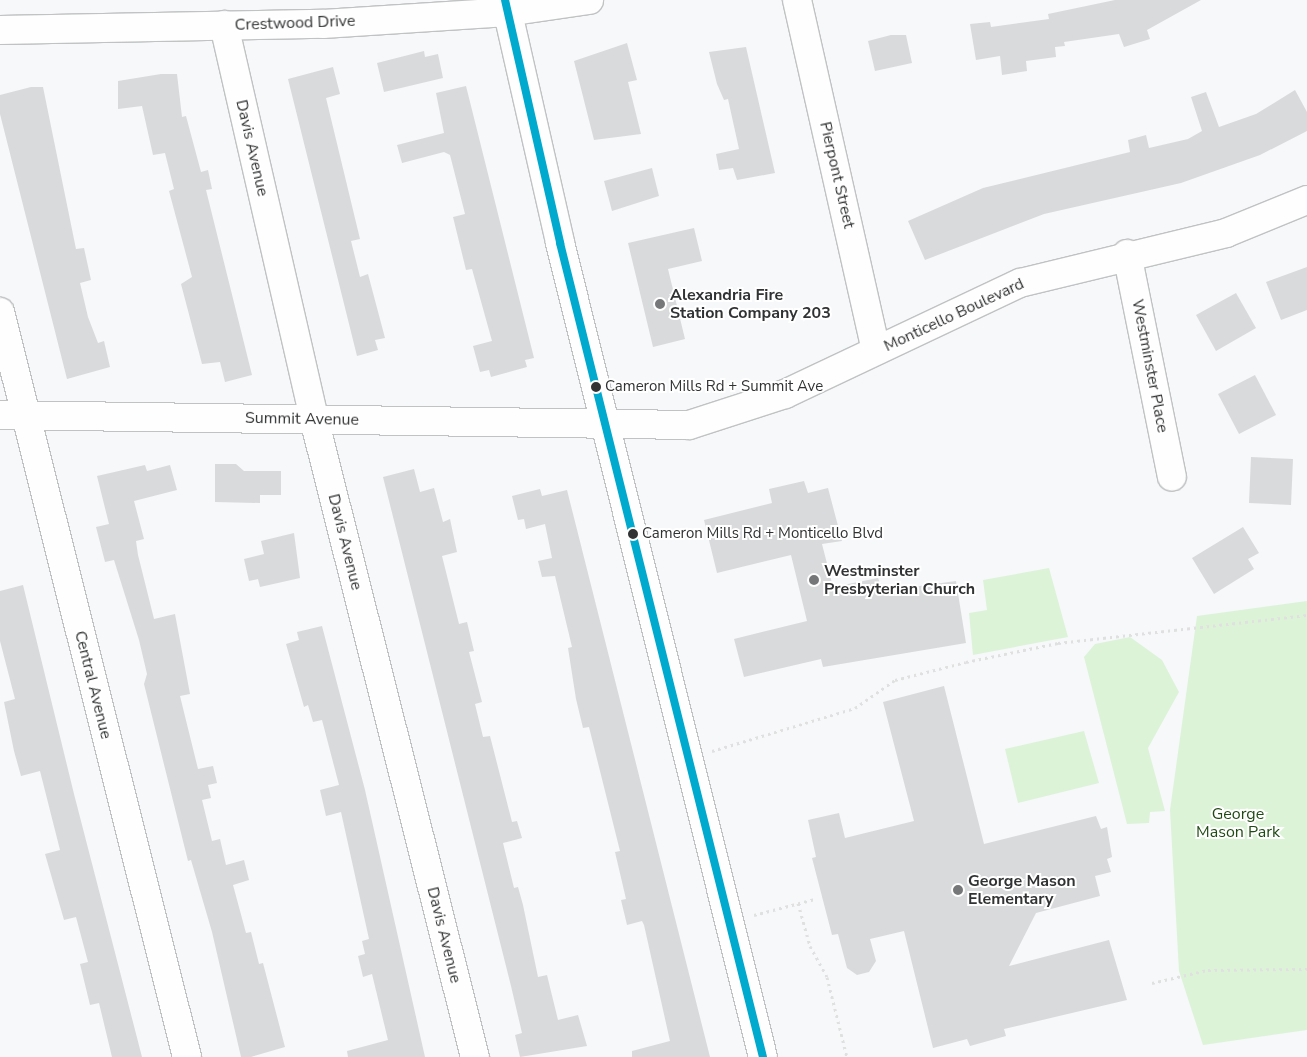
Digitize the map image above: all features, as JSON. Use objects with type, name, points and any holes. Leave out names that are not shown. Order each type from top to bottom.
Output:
[{"type":"street","name":"Crestwood Drive","points":[[0,30],[323,24],[589,0]]},
{"type":"street","name":"Pierpont Street","points":[[797,0],[876,350]]},
{"type":"street","points":[[506,6],[605,422],[763,1057]]},
{"type":"street","name":"Davis Avenue","points":[[224,25],[314,419],[475,1057]]},
{"type":"street","name":"Monticello Boulevard","points":[[605,422],[660,428],[717,419],[785,394],[1020,283],[1127,254],[1226,233],[1307,200]]},
{"type":"street","name":"Westminster Place","points":[[1127,254],[1172,477]]},
{"type":"street","name":"Central Avenue","points":[[0,312],[8,418],[187,1057]]},
{"type":"street","name":"Summit Avenue","points":[[8,418],[605,422]]},
{"type":"path","points":[[707,752],[855,708],[895,680],[966,662],[1058,643],[1307,615]]},
{"type":"path","points":[[748,916],[815,899]]},
{"type":"path","points":[[798,903],[810,946],[827,977],[847,1057]]},
{"type":"path","points":[[1152,983],[1208,970],[1307,969]]},
{"type":"green space","points":[[1049,568],[1068,637],[973,655],[969,613],[987,610],[983,580]]},
{"type":"green space","name":"George Mason Park","points":[[1307,601],[1307,1030],[1203,1045],[1179,971],[1170,810],[1197,616]]},
{"type":"green space","points":[[1130,637],[1162,660],[1179,692],[1148,748],[1165,811],[1150,812],[1149,823],[1127,824],[1084,657],[1095,644]]},
{"type":"green space","points":[[1084,731],[1099,783],[1018,803],[1005,749]]},
{"type":"building","points":[[1115,0],[1201,0],[1147,30],[1150,39],[1124,47],[1119,34],[1064,42],[1065,46],[1055,47],[1056,57],[1026,61],[1027,71],[1002,75],[1000,56],[976,60],[970,24],[990,22],[991,27],[1049,19],[1048,14]]},
{"type":"building","points":[[891,35],[906,35],[912,63],[875,71],[868,41]]},
{"type":"building","points":[[627,43],[637,80],[628,82],[641,134],[594,140],[574,61]]},
{"type":"building","points":[[746,47],[775,173],[737,180],[733,168],[719,170],[716,154],[739,149],[728,99],[724,100],[717,84],[709,52]]},
{"type":"building","points":[[424,51],[425,57],[438,54],[443,78],[384,92],[377,63]]},
{"type":"building","points":[[333,67],[340,94],[326,98],[360,239],[351,241],[360,277],[368,274],[385,338],[375,340],[378,350],[357,356],[288,79]]},
{"type":"building","points":[[161,74],[177,74],[182,117],[186,116],[201,172],[208,170],[212,189],[206,190],[252,375],[225,382],[220,362],[202,364],[181,284],[192,277],[169,191],[174,189],[165,153],[153,155],[142,106],[118,109],[118,81]]},
{"type":"building","points":[[466,86],[534,358],[525,360],[527,367],[491,377],[489,370],[480,372],[473,346],[492,341],[472,269],[466,270],[453,217],[465,214],[450,155],[444,152],[402,163],[397,145],[444,133],[436,93]]},
{"type":"building","points":[[31,87],[43,87],[76,249],[84,248],[91,280],[80,283],[88,317],[98,343],[104,341],[110,367],[67,379],[0,114],[0,95]]},
{"type":"building","points":[[1295,90],[1307,112],[1307,131],[1260,155],[1181,183],[1044,214],[925,260],[908,221],[983,188],[1130,152],[1128,140],[1146,135],[1149,148],[1188,139],[1202,131],[1191,97],[1206,92],[1219,127],[1256,114]]},
{"type":"building","points":[[652,168],[659,196],[612,211],[604,181]]},
{"type":"building","name":"Alexandria Fire Station Company 203","points":[[694,228],[702,261],[668,269],[685,339],[653,347],[628,243]]},
{"type":"building","points":[[1307,267],[1307,310],[1281,320],[1266,282]]},
{"type":"building","points":[[1236,293],[1256,328],[1216,351],[1196,315]]},
{"type":"building","points":[[1255,375],[1276,415],[1239,434],[1218,394]]},
{"type":"building","points":[[1251,457],[1293,459],[1291,505],[1249,503]]},
{"type":"building","points":[[215,464],[236,464],[244,471],[281,471],[281,495],[260,495],[260,503],[215,502]]},
{"type":"building","points":[[145,465],[147,471],[170,465],[177,490],[134,501],[144,539],[136,541],[138,555],[154,619],[175,614],[190,694],[180,696],[198,769],[213,766],[217,783],[208,785],[211,798],[202,800],[212,841],[220,839],[226,865],[244,860],[249,880],[233,885],[246,933],[251,932],[259,964],[263,963],[285,1047],[251,1057],[241,1057],[212,932],[191,860],[188,861],[144,684],[147,674],[139,640],[114,560],[105,562],[96,527],[109,524],[97,476]]},
{"type":"building","points":[[414,469],[420,492],[434,488],[443,522],[450,519],[457,552],[442,556],[459,624],[467,622],[474,651],[469,652],[482,702],[475,704],[483,737],[490,736],[512,822],[517,821],[522,838],[503,843],[514,888],[518,887],[523,905],[538,977],[547,975],[558,1020],[578,1015],[587,1046],[520,1057],[515,1035],[522,1033],[511,986],[383,477]]},
{"type":"building","name":"Westminster Presbyterian Church","points":[[804,481],[808,493],[828,488],[842,541],[822,544],[833,587],[878,578],[883,591],[956,581],[966,643],[823,667],[821,659],[744,677],[734,639],[807,621],[791,555],[717,573],[704,520],[772,503],[769,489]]},
{"type":"building","points":[[540,489],[542,496],[567,490],[710,1057],[632,1057],[632,1051],[670,1041],[644,925],[642,921],[627,925],[621,900],[626,899],[615,852],[620,851],[589,727],[583,728],[576,699],[568,648],[572,647],[555,576],[542,577],[538,561],[552,558],[545,524],[526,529],[524,519],[518,520],[512,496]]},
{"type":"building","points":[[1243,527],[1259,553],[1248,559],[1254,569],[1214,594],[1192,558]]},
{"type":"building","points":[[294,533],[300,578],[260,587],[258,579],[249,581],[244,559],[264,554],[261,541]]},
{"type":"building","points":[[23,585],[74,794],[142,1057],[112,1057],[99,1003],[90,1005],[80,964],[88,962],[76,917],[64,920],[45,854],[60,850],[40,771],[21,776],[14,751],[4,702],[15,699],[0,641],[0,591]]},
{"type":"building","points":[[322,626],[365,790],[425,1057],[348,1057],[347,1051],[388,1040],[372,974],[363,977],[358,956],[365,954],[362,941],[369,939],[341,812],[326,816],[320,790],[339,785],[322,720],[313,722],[308,705],[304,707],[286,644],[299,640],[297,632]]},
{"type":"building","points":[[944,686],[984,844],[1096,816],[1101,829],[1107,827],[1112,857],[1107,859],[1111,872],[1095,876],[1100,896],[1036,913],[1009,966],[1109,940],[1127,1000],[1004,1029],[1006,1036],[970,1046],[967,1039],[933,1048],[904,931],[870,939],[876,961],[869,972],[857,975],[847,968],[838,934],[832,935],[812,858],[816,857],[808,820],[839,813],[845,838],[914,821],[883,702]]},
{"type":"transit line","points":[[505,0],[560,243],[763,1057]]},
{"type":"place","name":"Alexandria Fire Station Company 203","points":[[660,304]]},
{"type":"place","name":"Cameron Mills Rd + Summit Ave","points":[[596,387]]},
{"type":"place","name":"Cameron Mills Rd + Monticello Blvd","points":[[633,534]]},
{"type":"place","name":"Westminster Presbyterian Church","points":[[814,580]]},
{"type":"place","name":"George Mason Elementary","points":[[958,890]]}]
